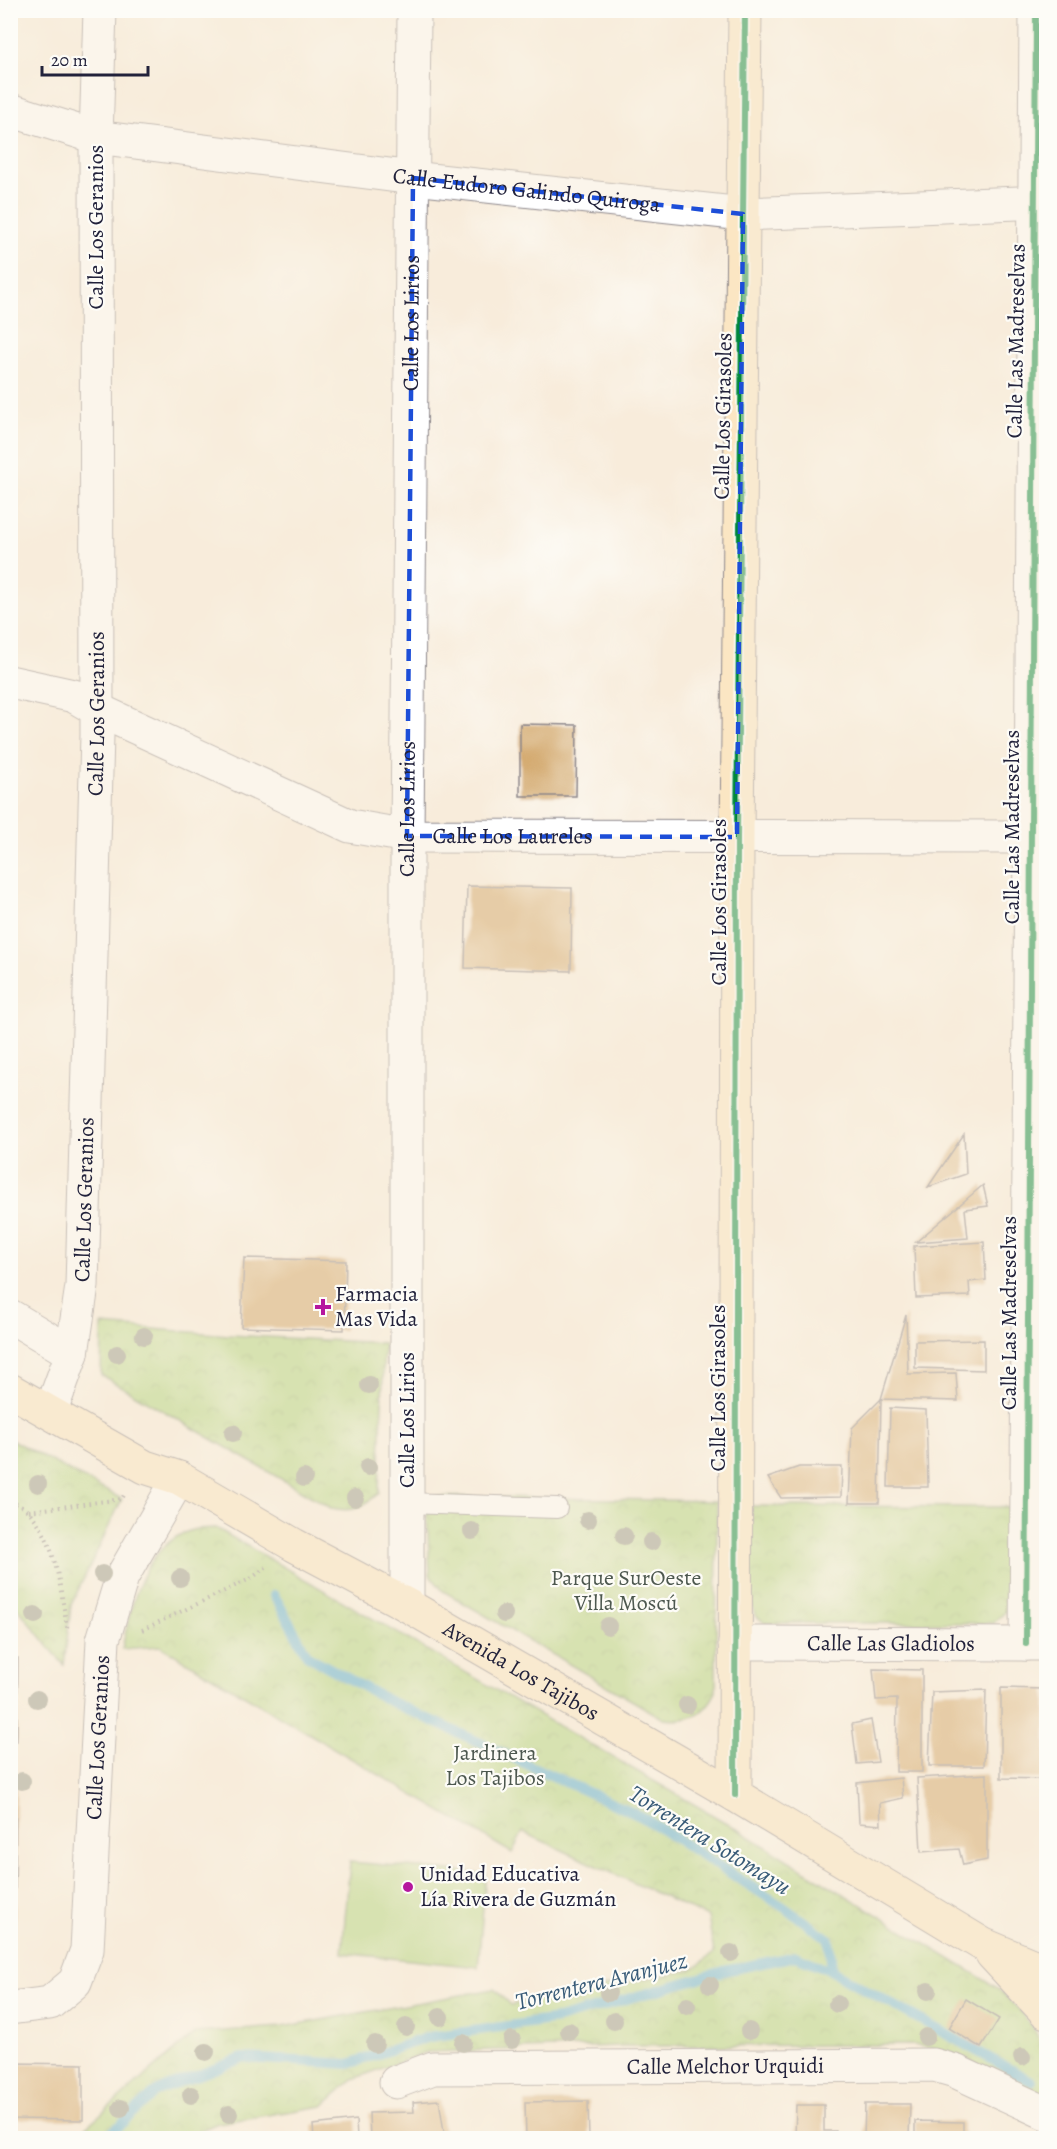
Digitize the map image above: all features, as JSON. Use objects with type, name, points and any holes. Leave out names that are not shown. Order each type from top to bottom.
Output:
[{"type":"street","name":"Calle Los Geranios","points":[[51,1411],[72,1353],[82,1286],[96,709],[96,136],[100,10]]},
{"type":"street","name":"Calle Los Lirios","points":[[408,1605],[407,836],[414,10]]},
{"type":"street","name":"Calle Los Girasoles","points":[[735,1795],[737,837],[745,10]]},
{"type":"street","name":"Calle Las Madreselvas","points":[[1036,10],[1041,202],[1036,1644]]},
{"type":"street","name":"Calle Eudoro Galindo Quiroga","points":[[10,111],[96,136],[413,178],[743,214],[1041,202]]},
{"type":"street","name":"Calle Los Laureles","points":[[10,682],[74,696],[96,709],[350,826],[407,836],[1038,837]]},
{"type":"street","points":[[10,1316],[72,1353]]},
{"type":"street","name":"Avenida Los Tajibos","points":[[10,1390],[51,1411],[145,1467],[179,1478],[294,1545],[408,1605],[735,1795],[982,1944],[1047,1971]]},
{"type":"street","name":"Calle Los Geranios","points":[[10,2008],[50,2003],[75,1982],[87,1950],[103,1640],[123,1577],[179,1478]]},
{"type":"street","name":"Calle Las Gladiolos","points":[[735,1643],[1036,1644]]},
{"type":"street","name":"Avenida Los Tajibos","points":[[982,1944],[1047,2012]]},
{"type":"street","name":"Calle Melchor Urquidi","points":[[396,2082],[433,2067],[934,2065],[955,2071],[1047,2113]]},
{"type":"lane","points":[[407,1503],[557,1508]]},
{"type":"path","points":[[29,1511],[122,1498],[145,1467]]},
{"type":"path","points":[[10,1501],[29,1511],[43,1532],[57,1571],[68,1631],[103,1640],[129,1636],[252,1578],[294,1545]]},
{"type":"highlighted area","points":[[413,178],[743,214],[737,837],[407,836]]},
{"type":"green space","points":[[102,1325],[229,1335],[384,1343],[379,1493],[357,1508],[346,1510],[331,1508],[101,1375]]},
{"type":"green space","points":[[10,1439],[122,1499],[71,1605],[64,1665],[11,1600]]},
{"type":"green space","name":"Parque SurOeste Villa Moscú","points":[[426,1496],[717,1501],[716,1692],[712,1700],[701,1711],[689,1718],[664,1719],[443,1591],[430,1575]]},
{"type":"green space","name":"Parque SurOeste Villa Moscú","points":[[750,1506],[1015,1507],[1010,1608],[993,1623],[765,1623],[755,1615],[749,1595]]},
{"type":"green space","name":"Jardinera Los Tajibos","points":[[216,1528],[742,1832],[996,1987],[1019,2011],[1039,2039],[1047,2064],[1046,2097],[947,2051],[913,2045],[620,2046],[427,2052],[353,2079],[323,2106],[218,2123],[182,2138],[73,2138],[195,2033],[282,2027],[494,1989],[510,2005],[691,1970],[714,1953],[708,1917],[523,1832],[512,1853],[160,1646],[122,1649],[135,1596],[151,1563],[175,1538],[192,1530]]},
{"type":"green space","points":[[350,1862],[486,1874],[478,1967],[342,1953]]},
{"type":"building","points":[[520,724],[577,725],[576,796],[520,796]]},
{"type":"building","points":[[467,886],[572,888],[571,971],[465,968]]},
{"type":"building","points":[[964,1134],[966,1174],[928,1187]]},
{"type":"building","points":[[983,1185],[988,1206],[965,1209],[968,1238],[916,1242]]},
{"type":"building","points":[[984,1242],[986,1280],[969,1282],[970,1296],[916,1298],[914,1246]]},
{"type":"building","points":[[244,1258],[346,1261],[344,1330],[241,1327]]},
{"type":"building","points":[[906,1315],[908,1374],[956,1373],[958,1401],[881,1399]]},
{"type":"building","points":[[984,1340],[984,1370],[915,1368],[915,1341]]},
{"type":"building","points":[[881,1399],[879,1503],[849,1503],[852,1428]]},
{"type":"building","points":[[890,1408],[926,1410],[928,1487],[888,1487]]},
{"type":"building","points":[[799,1467],[842,1467],[841,1497],[781,1498],[768,1478]]},
{"type":"building","points":[[10,1658],[18,1658],[17,1741],[10,1741]]},
{"type":"building","points":[[873,1669],[922,1670],[922,1772],[896,1772],[897,1699],[876,1700]]},
{"type":"building","points":[[1001,1688],[1046,1689],[1046,1779],[1001,1778]]},
{"type":"building","points":[[986,1690],[984,1766],[929,1766],[932,1692]]},
{"type":"building","points":[[871,1720],[878,1762],[857,1764],[852,1724]]},
{"type":"building","points":[[987,1774],[987,1860],[963,1865],[959,1849],[921,1852],[917,1778]]},
{"type":"building","points":[[901,1778],[903,1798],[880,1803],[881,1825],[859,1823],[857,1783]]},
{"type":"building","points":[[10,1787],[16,1787],[15,1933],[10,1933]]},
{"type":"building","points":[[966,1999],[999,2019],[981,2048],[949,2028]]},
{"type":"building","points":[[10,2063],[83,2064],[83,2120],[10,2119]]},
{"type":"building","points":[[439,2100],[445,2138],[370,2138],[369,2113],[414,2112],[413,2102]]},
{"type":"building","points":[[588,2101],[589,2138],[526,2138],[525,2102]]},
{"type":"building","points":[[865,2104],[910,2104],[909,2138],[864,2138]]},
{"type":"building","points":[[796,2105],[824,2105],[824,2131],[836,2131],[836,2138],[795,2138]]},
{"type":"building","points":[[356,2120],[357,2138],[314,2138],[313,2125]]},
{"type":"building","points":[[915,2121],[963,2122],[963,2138],[915,2138]]},
{"type":"waterway","name":"Torrentera Sotomayu","points":[[274,1595],[308,1656],[389,1701],[642,1817],[785,1908],[829,1939],[832,1971]]},
{"type":"waterway","name":"Torrentera Aranjuez","points":[[106,2138],[157,2091],[243,2058],[349,2064],[429,2037],[558,2019],[724,1971],[796,1956],[832,1971],[1031,2081]]},
{"type":"cycle path","points":[[735,1795],[737,837],[745,10]]},
{"type":"cycle path","points":[[1026,1644],[1036,10]]},
{"type":"place","name":"Farmacia Mas Vida","points":[[323,1307]]},
{"type":"place","name":"Unidad Educativa Lía Rivera de Guzmán","points":[[408,1887]]}]
